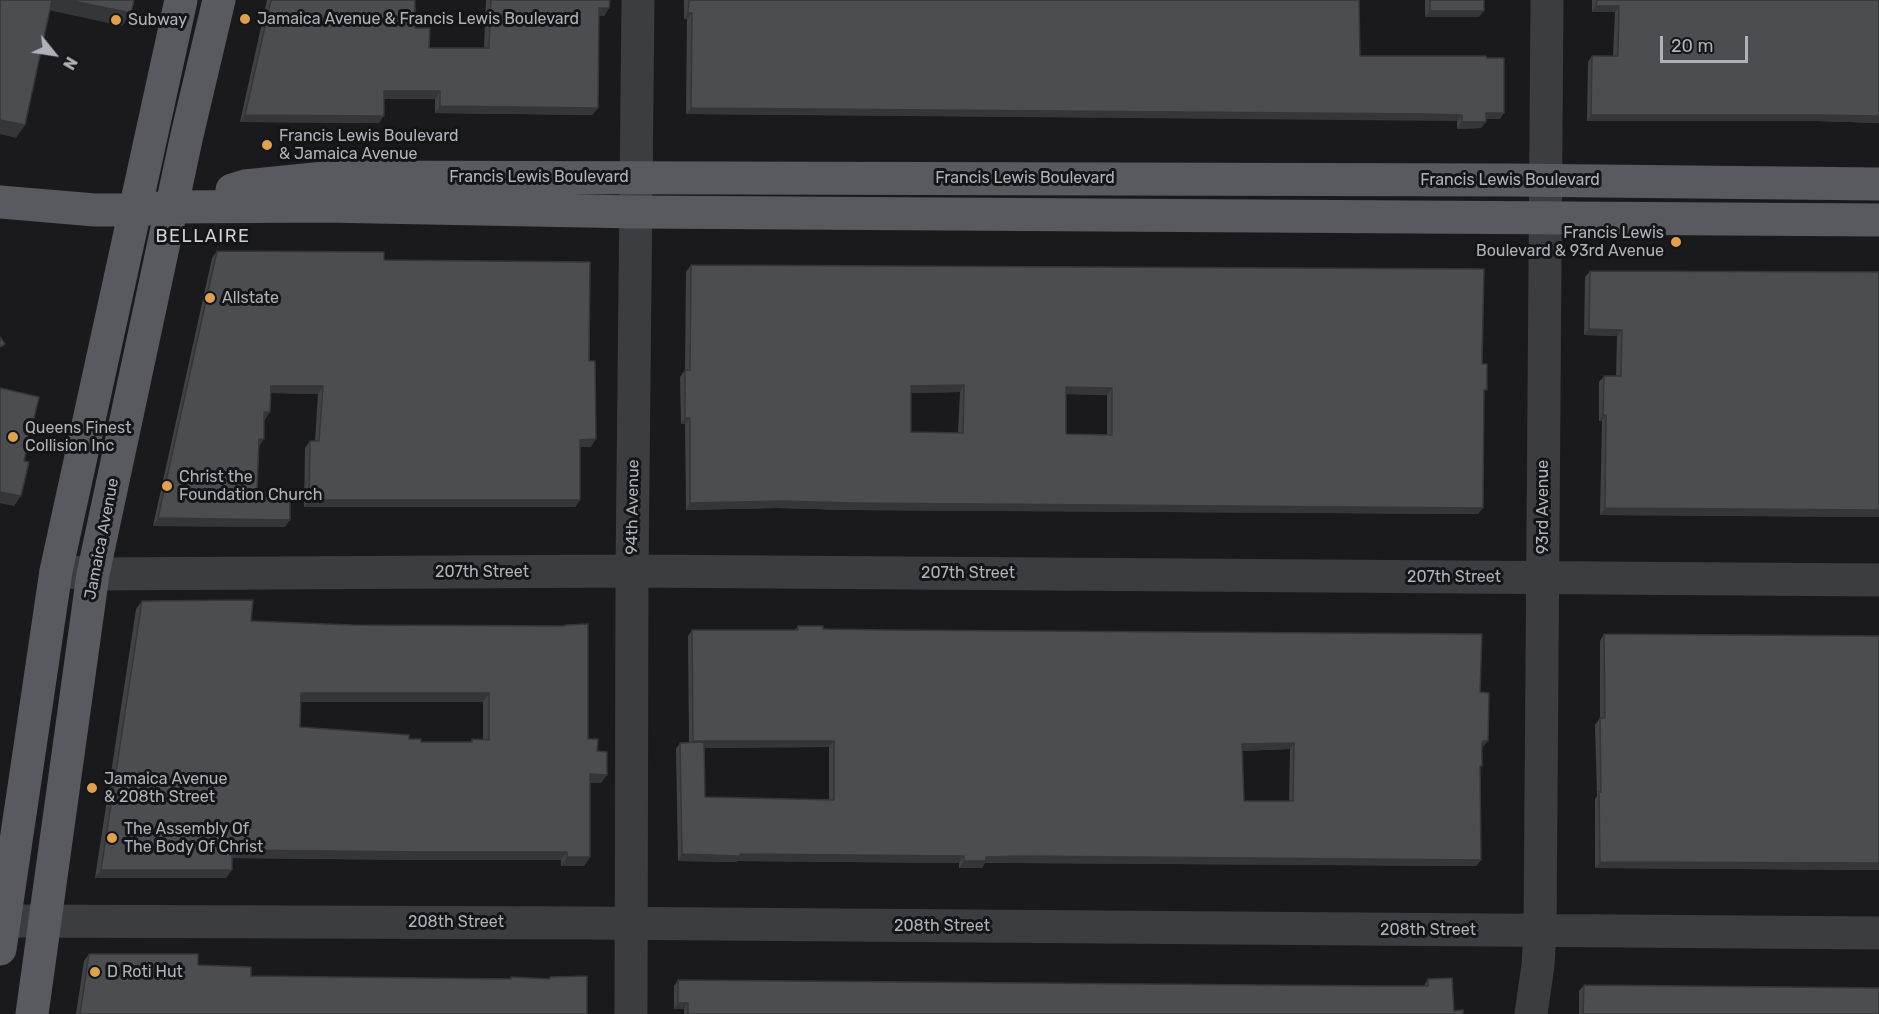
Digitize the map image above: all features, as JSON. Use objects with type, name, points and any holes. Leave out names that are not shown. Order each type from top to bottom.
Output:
[{"type":"main road","points":[[2,935],[56,572],[181,0]]},
{"type":"main road","name":"Jamaica Avenue","points":[[32,1014],[93,574],[187,135],[219,0]]},
{"type":"main road","name":"Francis Lewis Boulevard","points":[[173,207],[245,186],[334,177],[1546,180],[1879,184]]},
{"type":"main road","name":"Francis Lewis Boulevard","points":[[0,202],[95,210],[324,206],[636,212],[1879,220]]},
{"type":"street","name":"94th Avenue","points":[[631,1014],[638,0]]},
{"type":"street","name":"93rd Avenue","points":[[1531,1014],[1540,930],[1547,0]]},
{"type":"street","name":"207th Street","points":[[56,572],[93,574],[633,571],[1879,580]]},
{"type":"street","name":"208th Street","points":[[2,935],[44,921],[632,923],[1879,933]]},
{"type":"street","points":[[1538,965],[1547,1014]]},
{"type":"building","points":[[0,0],[52,0],[25,125],[0,120]]},
{"type":"building","points":[[69,0],[134,0],[131,13]]},
{"type":"building","points":[[271,0],[415,0],[415,28],[430,28],[429,48],[489,48],[491,0],[610,0],[609,8],[599,8],[598,108],[440,106],[440,91],[384,91],[384,116],[245,115]]},
{"type":"building","points":[[689,0],[1359,0],[1360,56],[1504,58],[1504,113],[1486,113],[1486,122],[1462,122],[1462,115],[1428,114],[691,108],[692,13],[688,13]]},
{"type":"building","points":[[1430,0],[1484,0],[1484,11],[1430,11]]},
{"type":"building","points":[[1597,0],[1879,0],[1879,116],[1591,115],[1592,56],[1618,56],[1619,6],[1596,6]]},
{"type":"building","points":[[217,251],[384,252],[384,260],[590,262],[589,361],[595,361],[596,439],[580,440],[580,500],[309,500],[310,441],[319,441],[323,386],[271,386],[270,412],[264,412],[264,439],[259,439],[257,492],[290,492],[290,520],[158,518]]},
{"type":"building","points":[[691,265],[1484,269],[1482,364],[1487,364],[1487,390],[1484,390],[1483,508],[782,501],[690,503],[690,418],[685,418],[685,370],[690,370]],"holes":[[[964,385],[963,433],[911,432],[911,386]],[[1066,387],[1112,388],[1112,435],[1066,434]]]},
{"type":"building","points":[[1590,271],[1879,272],[1879,510],[1605,508],[1604,376],[1621,376],[1622,330],[1589,329]]},
{"type":"building","points":[[0,337],[5,344],[0,347]]},
{"type":"building","points":[[0,388],[39,397],[24,461],[29,462],[21,496],[0,492]]},
{"type":"building","points":[[253,600],[251,621],[353,625],[565,626],[588,624],[588,739],[598,739],[597,751],[607,752],[607,775],[590,774],[590,857],[567,857],[567,852],[232,850],[232,870],[101,870],[142,601]],"holes":[[[301,693],[489,693],[489,740],[421,742],[421,739],[409,739],[409,735],[300,727]]]},
{"type":"building","points":[[798,626],[823,626],[823,629],[888,630],[1482,634],[1480,692],[1489,693],[1488,741],[1483,741],[1482,744],[1482,766],[1480,766],[1481,860],[1021,856],[986,857],[986,861],[964,861],[964,856],[682,854],[680,743],[704,742],[705,797],[834,800],[834,741],[693,741],[692,630],[798,630]],"holes":[[[1294,743],[1293,801],[1244,801],[1242,744]]]},
{"type":"building","points":[[1604,634],[1879,636],[1879,863],[1600,862],[1600,718],[1605,718]]},
{"type":"building","points":[[89,954],[198,954],[198,965],[251,967],[251,976],[550,979],[550,977],[587,976],[587,1014],[80,1014]]},
{"type":"building","points":[[1452,978],[1454,1011],[1463,1010],[1463,1014],[688,1014],[688,1003],[678,1003],[678,980],[1428,986],[1428,979]]},
{"type":"building","points":[[1584,985],[1879,988],[1879,1014],[1583,1014]]},
{"type":"place","name":"Jamaica Avenue & Francis Lewis Boulevard","points":[[245,19]]},
{"type":"place","name":"Subway","points":[[116,20]]},
{"type":"place","name":"Francis Lewis Boulevard & Jamaica Avenue","points":[[267,145]]},
{"type":"place","name":"Francis Lewis Boulevard & 93rd Avenue","points":[[1676,242]]},
{"type":"place","name":"Allstate","points":[[210,298]]},
{"type":"place","name":"Queens Finest Collision Inc","points":[[13,437]]},
{"type":"place","name":"Christ the Foundation Church","points":[[167,486]]},
{"type":"place","name":"Jamaica Avenue & 208th Street","points":[[92,788]]},
{"type":"place","name":"The Assembly Of The Body Of Christ","points":[[112,838]]},
{"type":"place","name":"D Roti Hut","points":[[95,972]]},
{"type":"district","name":"BELLAIRE","points":[[203,237]]}]
